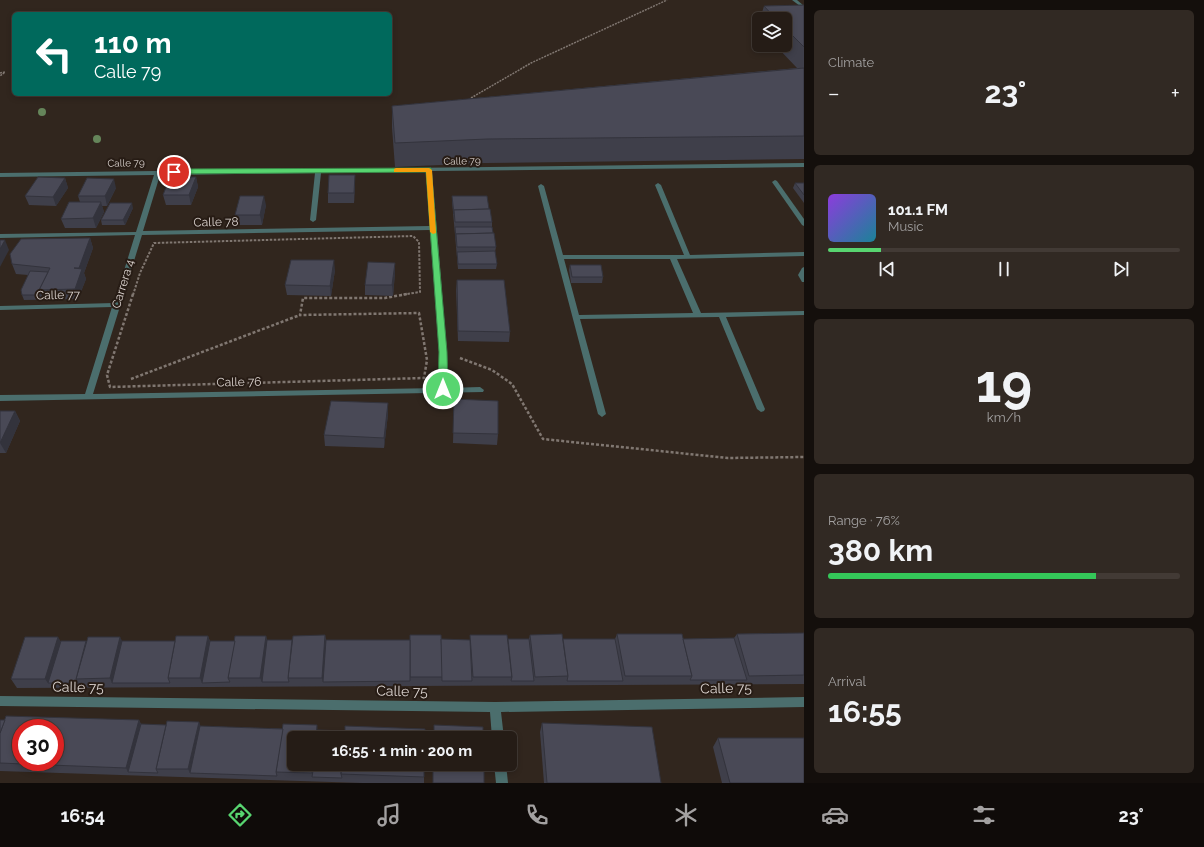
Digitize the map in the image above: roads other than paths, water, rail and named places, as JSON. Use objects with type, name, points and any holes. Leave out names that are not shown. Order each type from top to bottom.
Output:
[{"type":"street","points":[[794,0],[804,8]]},
{"type":"street","name":"Calle 79","points":[[0,175],[804,165]]},
{"type":"street","points":[[429,170],[443,352],[443,389]]},
{"type":"street","points":[[313,220],[318,171]]},
{"type":"street","name":"Carrera 4","points":[[88,397],[158,172]]},
{"type":"street","points":[[774,182],[804,224]]},
{"type":"street","points":[[658,185],[688,257]]},
{"type":"street","points":[[541,186],[602,414]]},
{"type":"street","name":"Calle 78","points":[[0,236],[433,228]]},
{"type":"street","points":[[560,257],[688,257],[804,254]]},
{"type":"street","points":[[673,257],[698,315]]},
{"type":"street","points":[[804,269],[801,275],[804,280]]},
{"type":"street","name":"Calle 77","points":[[0,308],[117,305]]},
{"type":"street","points":[[576,317],[804,312]]},
{"type":"street","points":[[720,314],[761,409]]},
{"type":"street","name":"Calle 76","points":[[0,398],[443,389],[480,390]]},
{"type":"street","name":"Calle 75","points":[[0,701],[495,706],[804,702]]},
{"type":"street","points":[[495,706],[497,731]]},
{"type":"street","points":[[501,771],[502,783]]}]
